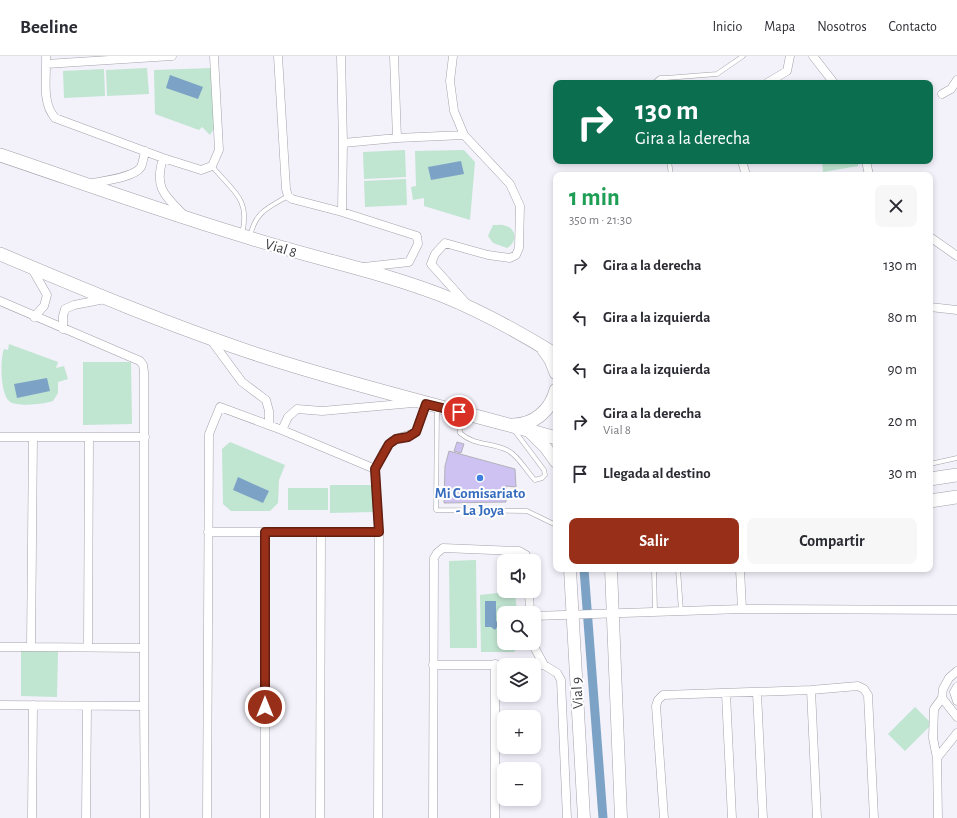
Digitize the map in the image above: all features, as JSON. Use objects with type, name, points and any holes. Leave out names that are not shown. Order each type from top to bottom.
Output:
[{"type":"main road","name":"Vial 8","points":[[0,155],[245,237],[405,282],[469,307],[536,342],[553,353]]},
{"type":"main road","points":[[0,254],[209,337],[311,371],[553,437]]},
{"type":"main road","points":[[536,342],[548,354],[553,366]]},
{"type":"main road","points":[[506,424],[516,425],[536,418],[547,409],[553,396]]},
{"type":"main road","points":[[933,479],[957,475]]},
{"type":"main road","points":[[933,501],[957,497]]},
{"type":"street","points":[[172,56],[46,60],[47,103],[50,112],[55,118],[163,158],[201,170],[212,166],[219,150],[214,56]]},
{"type":"street","points":[[278,56],[286,189],[288,196],[292,199],[342,212],[417,236],[418,244],[409,262],[355,268]]},
{"type":"street","points":[[341,56],[343,143],[342,212]]},
{"type":"street","points":[[394,56],[398,138]]},
{"type":"street","points":[[453,56],[450,82],[454,111],[464,135],[510,184],[520,206],[519,248],[516,255],[510,258],[488,255],[445,243],[435,254],[432,264],[469,307]]},
{"type":"street","points":[[772,80],[787,71],[790,56]]},
{"type":"street","points":[[813,56],[832,80]]},
{"type":"street","points":[[942,94],[951,89],[957,80]]},
{"type":"street","points":[[343,143],[398,138],[464,135]]},
{"type":"street","points":[[86,184],[136,172],[142,165],[145,151]]},
{"type":"street","points":[[163,158],[158,173],[161,187],[167,198],[188,219]]},
{"type":"street","points":[[933,240],[957,256]]},
{"type":"street","points":[[31,267],[47,295],[46,303],[34,317]]},
{"type":"street","points":[[63,329],[63,316],[65,309],[74,305],[108,298]]},
{"type":"street","points":[[0,302],[142,363],[144,372],[145,437],[145,818]]},
{"type":"street","points":[[933,307],[957,310]]},
{"type":"street","points":[[209,337],[242,382],[266,400],[269,411],[269,424]]},
{"type":"street","points":[[282,430],[288,417],[297,410],[322,411],[428,404],[416,432],[408,437],[396,439],[389,444],[375,469],[379,532],[378,818]]},
{"type":"street","points":[[207,818],[209,434],[220,407],[269,424],[375,469]]},
{"type":"street","points":[[528,430],[546,448],[553,458]]},
{"type":"street","points":[[0,437],[145,437]]},
{"type":"street","points":[[31,647],[33,437]]},
{"type":"street","points":[[88,647],[89,437]]},
{"type":"street","points":[[208,532],[379,532]]},
{"type":"street","points":[[265,532],[265,818]]},
{"type":"street","points":[[320,818],[321,532]]},
{"type":"street","points":[[433,818],[434,558],[443,548],[519,551],[524,554]]},
{"type":"street","name":"Vial 9","points":[[570,572],[584,818]]},
{"type":"street","points":[[611,572],[621,818]]},
{"type":"street","points":[[740,572],[742,609]]},
{"type":"street","points":[[541,616],[742,609],[957,610]]},
{"type":"street","points":[[0,647],[144,648]]},
{"type":"street","points":[[535,650],[544,664],[557,673],[561,680],[567,818]]},
{"type":"street","points":[[495,664],[495,818]]},
{"type":"street","points":[[433,665],[544,664]]},
{"type":"street","points":[[938,818],[937,758],[933,738],[934,709],[942,698],[942,689],[949,678],[957,671]]},
{"type":"street","points":[[664,818],[656,706],[658,700],[663,696],[758,693],[858,686],[867,691],[874,818]]},
{"type":"street","points":[[957,687],[954,692],[957,702]]},
{"type":"street","points":[[811,690],[817,818]]},
{"type":"street","points":[[758,693],[763,818]]},
{"type":"street","points":[[726,694],[732,818]]},
{"type":"street","points":[[942,698],[957,717]]},
{"type":"street","points":[[0,705],[144,706]]},
{"type":"street","points":[[32,818],[33,705]]},
{"type":"street","points":[[86,818],[87,706]]},
{"type":"street","points":[[937,758],[957,733]]},
{"type":"lane","points":[[658,80],[660,78],[717,74],[743,56]]},
{"type":"lane","points":[[212,166],[232,186],[244,206],[246,219],[245,237]]},
{"type":"lane","points":[[245,237],[253,222],[262,212],[288,196]]},
{"type":"lane","points":[[428,404],[436,510],[527,511],[553,524]]},
{"type":"lane","points":[[459,412],[460,433],[469,440],[507,450],[513,454],[535,480],[542,478],[545,475],[544,470],[506,424]]},
{"type":"lane","points":[[933,463],[957,458]]},
{"type":"lane","points":[[654,572],[656,612]]},
{"type":"lane","points":[[678,572],[681,611]]},
{"type":"green space","points":[[147,68],[149,94],[107,96],[106,70]]},
{"type":"green space","points":[[213,68],[216,125],[210,135],[202,127],[199,130],[155,114],[154,70]]},
{"type":"green space","points":[[104,69],[105,96],[64,98],[63,71]]},
{"type":"green space","points":[[405,150],[406,177],[364,179],[363,152]]},
{"type":"green space","points":[[464,150],[475,162],[470,220],[424,206],[424,198],[413,200],[411,187],[416,186],[415,151]]},
{"type":"green space","points":[[822,164],[858,164],[858,166],[823,172]]},
{"type":"green space","points":[[406,179],[407,205],[365,207],[364,181]]},
{"type":"green space","points":[[493,225],[504,225],[512,230],[514,233],[514,240],[510,246],[507,248],[493,243],[488,236]]},
{"type":"green space","points":[[9,344],[58,362],[56,368],[64,366],[68,379],[58,382],[58,393],[53,401],[25,405],[10,402],[4,392],[2,377],[4,349],[8,350]]},
{"type":"green space","points":[[83,362],[131,362],[132,424],[83,425]]},
{"type":"green space","points":[[230,442],[285,465],[279,480],[278,503],[270,511],[231,511],[223,504],[222,449]]},
{"type":"green space","points":[[330,485],[373,485],[373,512],[330,513]]},
{"type":"green space","points":[[288,488],[328,488],[328,510],[288,510]]},
{"type":"green space","points":[[476,560],[477,648],[450,648],[449,561]]},
{"type":"green space","points":[[497,593],[497,598],[516,598],[516,606],[497,606],[497,650],[516,650],[514,652],[481,652],[480,595]]},
{"type":"green space","points":[[21,651],[58,651],[57,697],[21,696]]},
{"type":"green space","points":[[915,707],[932,724],[905,751],[888,734]]},
{"type":"water","points":[[170,75],[203,87],[198,99],[166,88]]},
{"type":"water","points":[[461,161],[464,174],[431,180],[428,167]]},
{"type":"water","points":[[47,378],[50,391],[17,398],[14,384]]},
{"type":"water","points":[[238,477],[269,491],[263,503],[233,490]]},
{"type":"water","points":[[485,601],[496,601],[497,627],[495,630],[491,627],[485,627]]},
{"type":"building","points":[[457,442],[464,444],[461,453],[454,451]]},
{"type":"building","name":"Mi Comisariato - La Joya","points":[[449,451],[515,469],[516,487],[506,486],[506,502],[444,503],[445,466]]},
{"type":"waterway","points":[[584,572],[603,818]]},
{"type":"place","name":"Mi Comisariato - La Joya","points":[[480,478]]},
{"type":"route","points":[[265,707],[265,532],[379,532],[375,469],[389,444],[396,439],[408,437],[416,432],[426,404],[459,412]]}]
